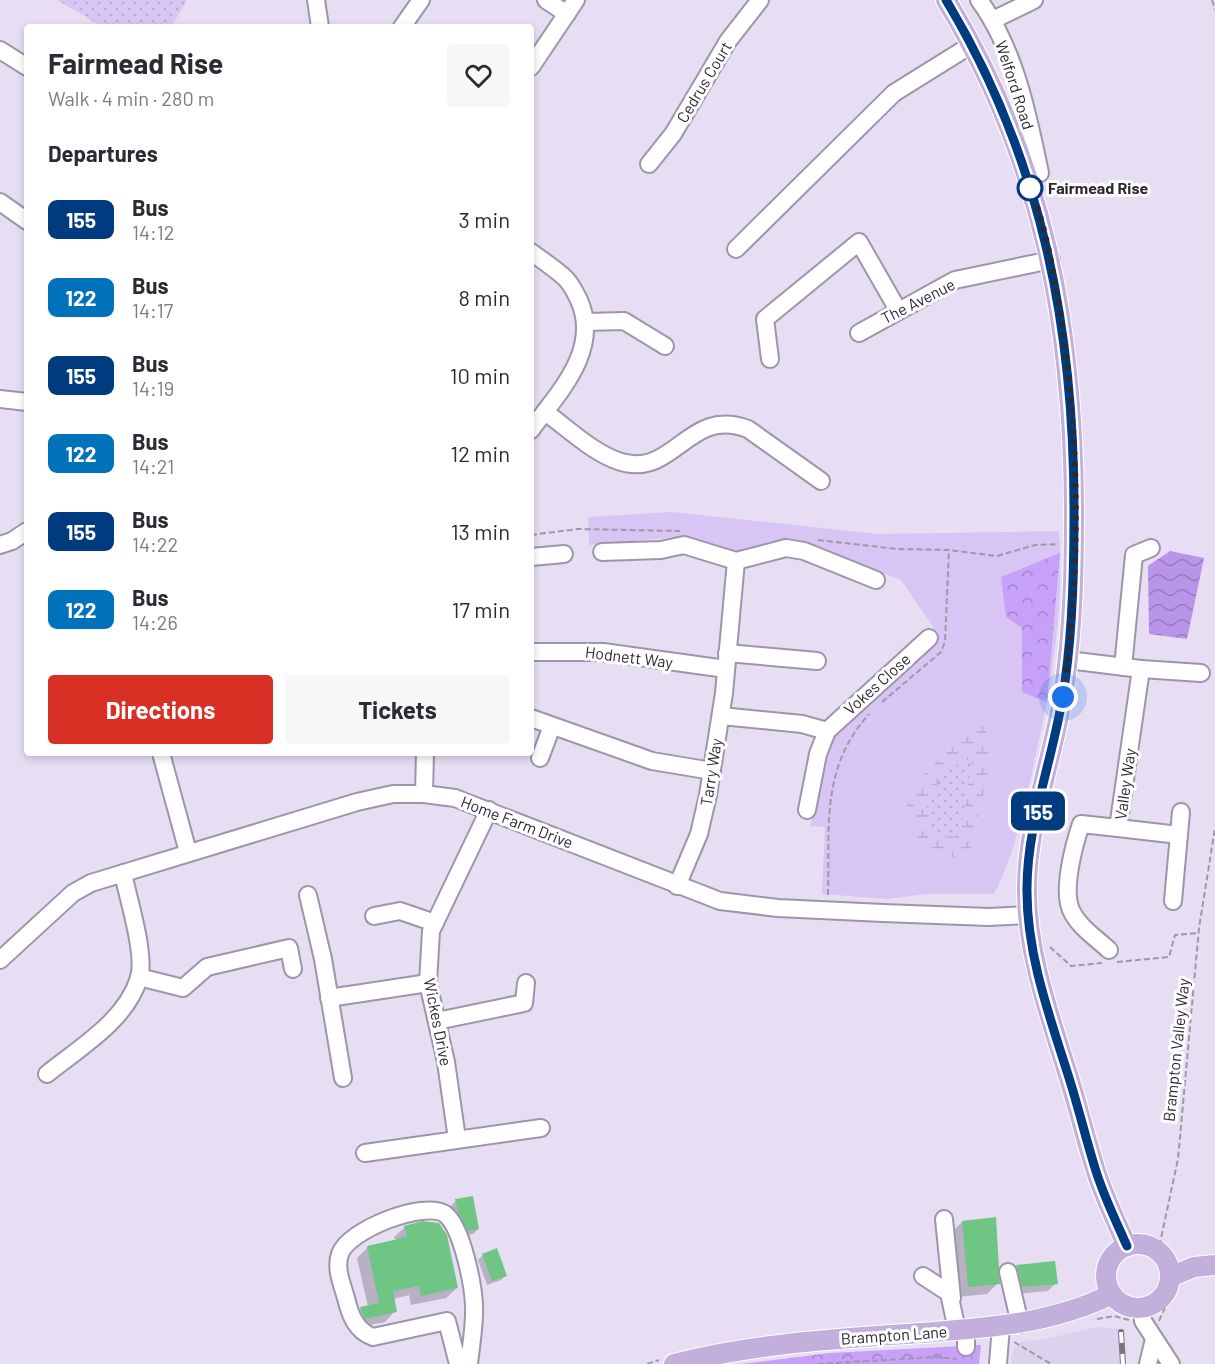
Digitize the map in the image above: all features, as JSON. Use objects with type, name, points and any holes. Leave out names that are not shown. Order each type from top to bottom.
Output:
[{"type":"main road","name":"Welford Road","points":[[946,0],[997,99],[1033,195],[1051,260],[1065,340],[1072,403],[1074,544],[1068,660],[1061,712],[1027,870],[1028,915],[1042,987],[1096,1172],[1127,1246]]},
{"type":"main road","points":[[1177,1272],[1150,1246],[1127,1246],[1114,1255],[1107,1268],[1107,1284],[1112,1294],[1136,1315],[1162,1298],[1177,1272],[1215,1265]]},
{"type":"main road","name":"Brampton Lane","points":[[674,1364],[775,1345],[963,1336],[1011,1330],[1093,1303],[1112,1294]]},
{"type":"street","points":[[316,0],[320,24]]},
{"type":"street","points":[[404,24],[421,0]]},
{"type":"street","points":[[534,63],[572,7],[546,0]]},
{"type":"street","name":"Cedrus Court","points":[[649,164],[673,134],[724,47],[760,0]]},
{"type":"street","name":"Welford Road","points":[[979,0],[993,20],[1019,87],[1040,173]]},
{"type":"street","points":[[993,20],[1034,0]]},
{"type":"street","points":[[736,249],[894,93],[971,45]]},
{"type":"street","points":[[0,50],[24,65]]},
{"type":"street","points":[[997,99],[1019,87]]},
{"type":"street","points":[[0,202],[24,215]]},
{"type":"street","points":[[770,359],[765,319],[859,242],[898,310]]},
{"type":"street","points":[[534,254],[565,278],[574,291],[586,322],[584,347],[578,363],[534,426]]},
{"type":"street","name":"The Avenue","points":[[859,333],[955,280],[1051,260]]},
{"type":"street","points":[[586,322],[624,321],[665,346]]},
{"type":"street","points":[[0,399],[24,402]]},
{"type":"street","points":[[545,412],[612,459],[640,465],[668,456],[688,436],[700,430],[713,425],[737,425],[748,429],[821,481]]},
{"type":"street","points":[[0,545],[24,533]]},
{"type":"street","points":[[602,552],[662,550],[684,545],[736,561],[786,548],[804,551],[876,580]]},
{"type":"street","points":[[1123,667],[1134,555],[1151,548]]},
{"type":"street","points":[[534,557],[564,554]]},
{"type":"street","name":"Tarry Way","points":[[677,886],[699,834],[712,771],[721,716],[736,561]]},
{"type":"street","name":"Vokes Close","points":[[807,810],[818,754],[827,731],[855,703],[929,638]]},
{"type":"street","name":"Hodnett Way","points":[[534,652],[603,652],[727,661]]},
{"type":"street","points":[[727,661],[817,660]]},
{"type":"street","points":[[1068,660],[1141,669],[1201,673]]},
{"type":"street","name":"Valley Way","points":[[1109,958],[1080,925],[1068,900],[1072,853],[1081,824],[1118,828],[1141,669]]},
{"type":"street","points":[[721,716],[802,724],[827,731]]},
{"type":"street","points":[[534,719],[652,761],[712,771]]},
{"type":"street","points":[[540,758],[552,726]]},
{"type":"street","points":[[162,756],[188,852]]},
{"type":"street","points":[[424,794],[425,756]]},
{"type":"street","name":"Home Farm Drive","points":[[0,960],[73,893],[91,884],[188,852],[357,802],[393,794],[424,794],[455,798],[720,901],[828,910],[989,917],[1028,915]]},
{"type":"street","name":"Wickes Drive","points":[[458,1139],[446,1062],[428,983],[431,931],[489,810]]},
{"type":"street","points":[[1173,901],[1181,812]]},
{"type":"street","points":[[1118,828],[1179,835]]},
{"type":"street","points":[[47,1074],[122,1012],[139,977],[138,942],[123,873]]},
{"type":"street","points":[[308,895],[323,959],[343,1078]]},
{"type":"street","points":[[374,916],[400,911],[435,923]]},
{"type":"street","points":[[139,977],[183,988],[207,967],[289,948],[293,969]]},
{"type":"street","points":[[329,998],[428,983]]},
{"type":"street","points":[[437,1021],[524,1003],[526,983]]},
{"type":"street","points":[[365,1153],[541,1128]]},
{"type":"street","points":[[458,1364],[447,1321],[374,1337],[365,1334],[359,1327],[350,1316],[338,1263],[343,1246],[351,1237],[379,1223],[411,1214],[436,1211],[444,1214],[458,1236],[471,1282],[474,1318],[469,1364]]},
{"type":"street","points":[[944,1219],[952,1298]]},
{"type":"street","points":[[998,1364],[1011,1330],[1008,1272]]},
{"type":"street","points":[[923,1276],[950,1293],[963,1336]]},
{"type":"street","points":[[1136,1315],[1155,1332],[1171,1364]]},
{"type":"street","points":[[1148,1364],[1155,1332]]},
{"type":"path","points":[[1212,0],[1215,10]]},
{"type":"path","points":[[881,703],[941,652],[945,642],[949,550]]},
{"type":"path","points":[[828,910],[831,790],[838,761],[854,731],[872,710]]},
{"type":"path","name":"Brampton Valley Way","points":[[1177,1272],[1160,1243],[1178,1159],[1199,933],[1215,828]]},
{"type":"path","points":[[1050,947],[1071,966],[1109,958],[1169,957],[1175,935],[1199,933]]},
{"type":"path","points":[[1155,1332],[1177,1272]]},
{"type":"path","points":[[1097,1319],[1136,1315]]},
{"type":"path","points":[[1011,1330],[1051,1364]]},
{"type":"path","points":[[818,1364],[936,1357],[965,1360],[963,1336]]},
{"type":"path","points":[[1039,1364],[1042,1358]]},
{"type":"shaded area","points":[[1098,1327],[1124,1329],[1126,1364],[1011,1364],[1013,1349],[1021,1341],[1039,1340]]},
{"type":"green space","points":[[57,0],[187,0],[173,24],[98,24]]},
{"type":"green space","points":[[672,512],[878,534],[1059,531],[1060,594],[1049,688],[1037,750],[1012,852],[994,894],[927,894],[888,899],[822,894],[825,827],[810,826],[834,733],[937,644],[936,631],[901,580],[793,541],[737,554],[687,536],[589,545],[588,517]],"holes":[[[967,725],[961,858],[938,857],[922,846],[921,777],[949,750]]]},
{"type":"green space","points":[[1060,553],[1047,702],[1022,692],[1022,628],[1006,617],[1001,577]]},
{"type":"green space","points":[[983,724],[993,750],[970,854],[961,858],[938,857],[922,846],[906,811],[909,797],[921,777],[949,750],[967,725]]},
{"type":"green space","points":[[972,759],[960,837],[935,836],[927,807],[944,770]]},
{"type":"green space","points":[[981,1345],[979,1364],[741,1364],[830,1353]]},
{"type":"water","points":[[1170,551],[1204,558],[1187,639],[1149,634],[1148,566]]},
{"type":"building","points":[[473,1196],[479,1229],[468,1231],[458,1212],[455,1199]]},
{"type":"building","points":[[996,1217],[1000,1284],[968,1287],[962,1221]]},
{"type":"building","points":[[423,1221],[439,1223],[447,1235],[458,1288],[421,1296],[419,1286],[393,1291],[397,1312],[365,1319],[360,1307],[379,1303],[367,1246],[407,1237],[404,1226]]},
{"type":"building","points":[[497,1248],[507,1276],[492,1281],[482,1254]]},
{"type":"building","points":[[1055,1261],[1058,1284],[1022,1287],[1016,1265]]},
{"type":"railway","points":[[1121,1332],[1123,1364]]},
{"type":"bus line","name":"155","points":[[946,0],[997,99],[1027,177],[1051,260],[1065,340],[1072,403],[1074,455],[1074,593],[1061,712],[1027,870],[1028,915],[1042,987],[1096,1172],[1127,1246]]},
{"type":"place","name":"Fairmead Rise","points":[[1030,188]]},
{"type":"route","points":[[1030,188],[1051,260],[1065,340],[1072,403],[1074,593],[1063,697]]}]
